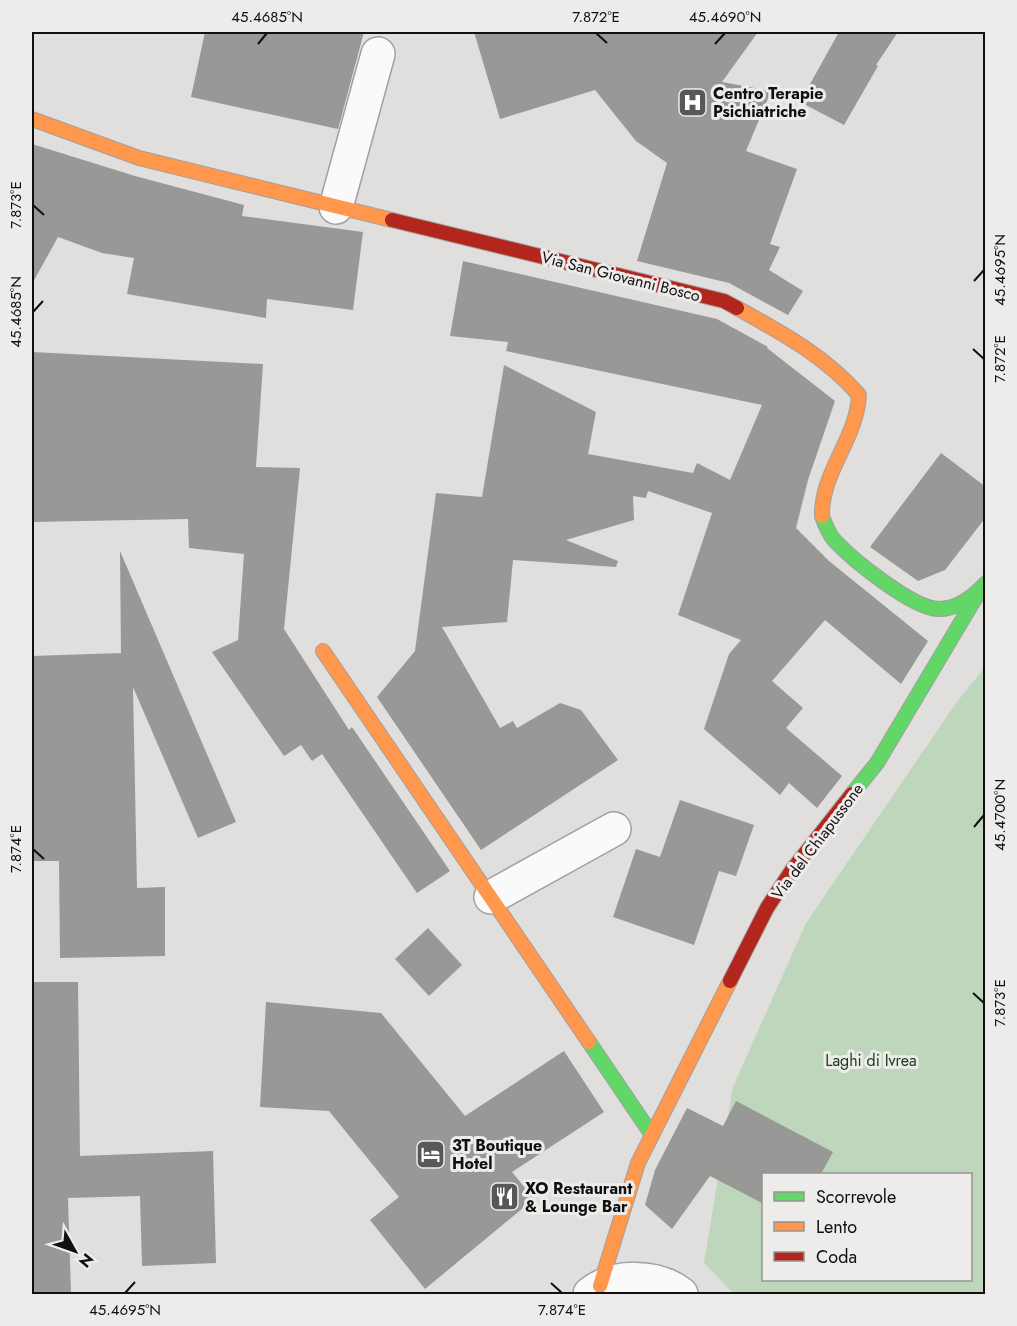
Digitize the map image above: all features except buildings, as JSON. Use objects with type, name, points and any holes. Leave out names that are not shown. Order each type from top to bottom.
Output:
[{"type":"street","points":[[336,207],[378,54]]},
{"type":"street","name":"Via San Giovanni Bosco","points":[[32,119],[139,158],[724,301],[802,346],[850,383],[859,395],[857,417],[822,494],[822,517],[834,539],[913,601],[934,609],[955,607],[983,586]]},
{"type":"street","name":"Via del Chiapussone","points":[[595,1290],[638,1163],[767,908],[792,870],[877,763],[983,586]]},
{"type":"street","points":[[323,651],[652,1135]]},
{"type":"street","points":[[491,897],[614,829]]},
{"type":"street","points":[[595,1290],[628,1280],[657,1280],[681,1294]]},
{"type":"green space","name":"Laghi di Ivrea","points":[[985,667],[985,1294],[734,1294],[704,1263],[733,1087],[806,923],[956,703]]},
{"type":"traffic: fast","points":[[822,516],[833,538],[855,560],[899,592],[928,607],[939,609],[952,607],[971,597],[986,583]]},
{"type":"traffic: fast","points":[[852,794],[877,763],[979,592]]},
{"type":"traffic: fast","points":[[589,1042],[652,1135]]},
{"type":"traffic: slow","points":[[32,119],[139,158],[392,220]]},
{"type":"traffic: slow","points":[[737,308],[817,357],[832,368],[859,395],[852,426],[827,485],[822,516]]},
{"type":"traffic: slow","points":[[323,651],[589,1042]]},
{"type":"traffic: slow","points":[[600,1286],[638,1163],[730,981]]},
{"type":"traffic: jam","points":[[392,220],[724,301],[737,308]]},
{"type":"traffic: jam","points":[[730,981],[767,908],[792,870],[852,794]]},
{"type":"place","name":"Centro Terapie Psichiatriche","points":[[692,102]]},
{"type":"place","name":"3T Boutique Hotel","points":[[431,1154]]},
{"type":"place","name":"XO Restaurant & Lounge Bar","points":[[504,1197]]}]
